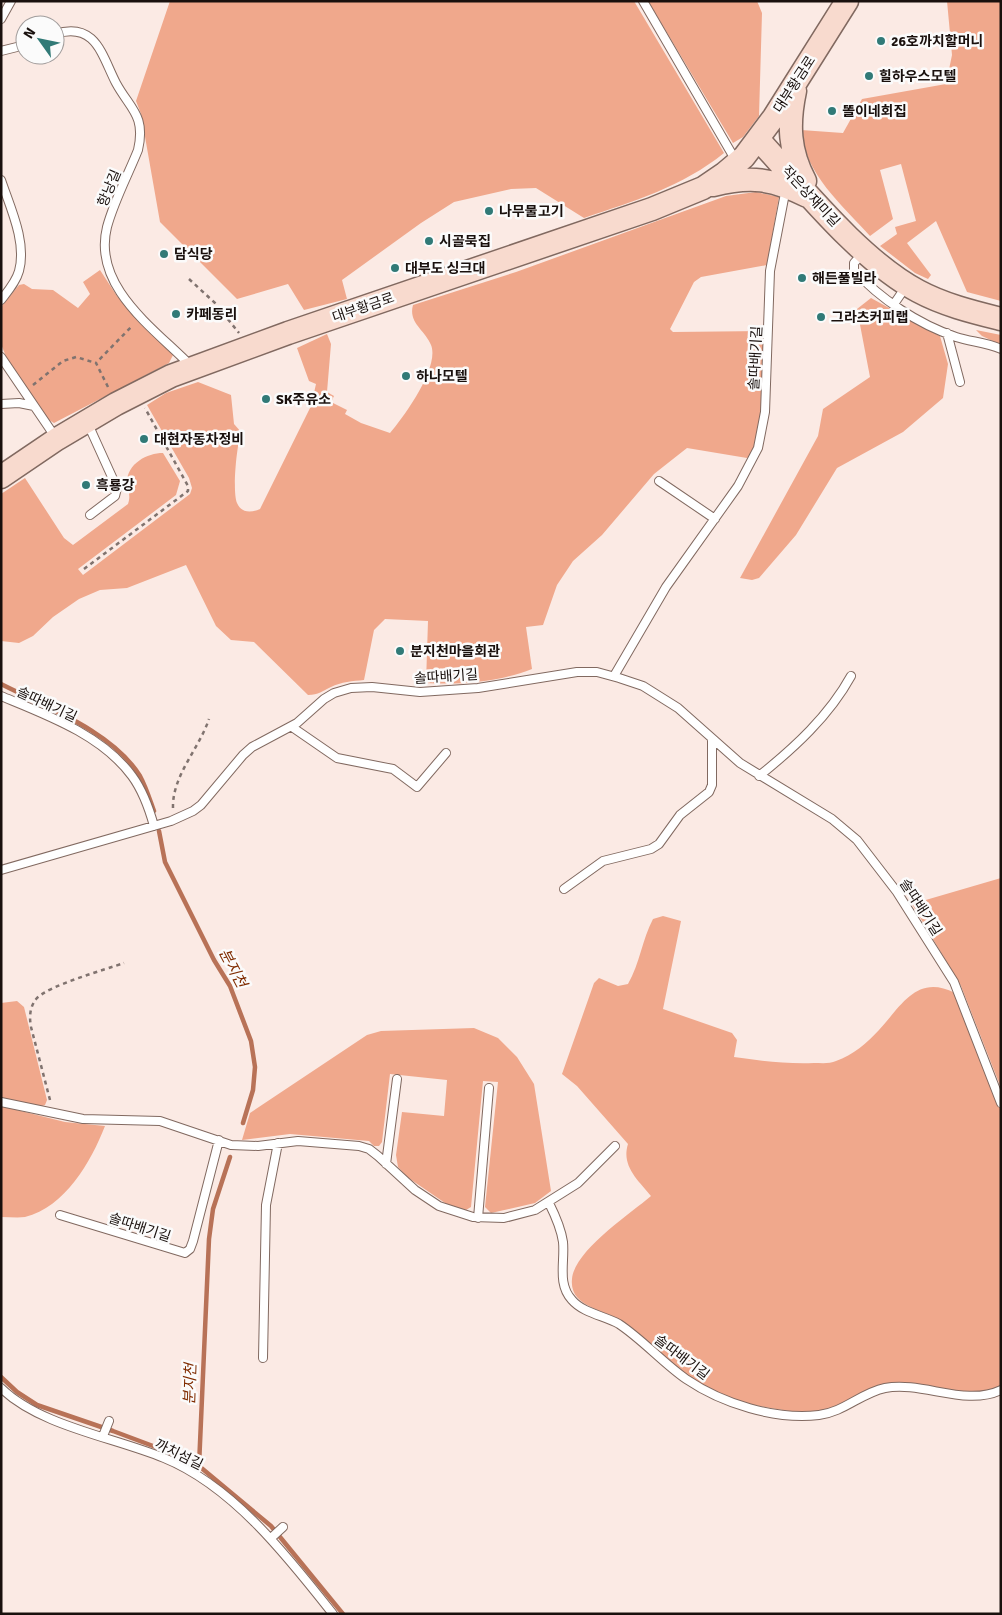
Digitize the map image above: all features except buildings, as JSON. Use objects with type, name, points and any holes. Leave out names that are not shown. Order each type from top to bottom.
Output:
[{"type":"main road","name":"대부황금로","points":[[1,477],[57,439],[116,404],[192,368],[247,347],[643,213],[703,188],[737,163],[758,139],[847,1]]},
{"type":"main road","points":[[797,80],[790,112],[790,137],[797,166],[815,200]]},
{"type":"main road","name":"작은상재미길","points":[[758,139],[864,252],[907,284],[961,309],[1001,320]]},
{"type":"main road","points":[[703,188],[750,178],[786,186],[815,200]]},
{"type":"lane","points":[[1,19],[11,1]]},
{"type":"lane","points":[[643,1],[737,163]]},
{"type":"lane","name":"항낭길","points":[[65,32],[82,34],[98,45],[116,82],[137,115],[141,137],[138,150],[107,227],[104,256],[110,274],[118,290],[192,368]]},
{"type":"lane","points":[[1,51],[15,48]]},
{"type":"lane","points":[[1,180],[16,226],[20,258],[16,279],[1,300]]},
{"type":"lane","name":"솔따배기길","points":[[614,676],[666,587],[716,519],[751,464],[763,431],[770,272],[786,186]]},
{"type":"lane","points":[[864,252],[854,263],[854,270],[865,282],[894,304],[947,333],[1001,349]]},
{"type":"lane","points":[[894,304],[907,284]]},
{"type":"lane","points":[[947,333],[960,382]]},
{"type":"lane","points":[[1,357],[57,439]]},
{"type":"lane","points":[[1,404],[19,403],[34,406]]},
{"type":"lane","points":[[87,422],[117,488],[115,496],[90,515]]},
{"type":"lane","points":[[659,480],[716,519]]},
{"type":"lane","name":"솔따배기길","points":[[1,870],[154,826],[174,819],[201,805],[242,755],[252,747],[292,726],[324,699],[351,688],[372,687],[420,692],[478,688],[577,672],[597,672],[614,676],[659,695],[684,713],[740,763],[832,819],[857,840],[892,884],[954,982],[1001,1102]]},
{"type":"lane","points":[[759,776],[830,709],[851,676]]},
{"type":"lane","name":"솔따배기길","points":[[1,696],[78,732],[110,753],[133,776],[148,805],[154,826]]},
{"type":"lane","points":[[292,726],[337,758],[393,769],[417,787],[446,754]]},
{"type":"lane","points":[[564,889],[603,861],[651,849],[659,844],[680,815],[709,792],[712,784],[712,740]]},
{"type":"lane","points":[[386,1164],[398,1079]]},
{"type":"lane","points":[[478,1218],[489,1088]]},
{"type":"lane","points":[[1,1102],[54,1114],[100,1120],[133,1119],[160,1121],[242,1146],[298,1141],[359,1146],[369,1149],[416,1190],[439,1206],[456,1213],[478,1218],[504,1218],[535,1210],[549,1203],[578,1183],[615,1146]]},
{"type":"lane","name":"솔따배기길","points":[[60,1215],[185,1253],[190,1249],[193,1241],[219,1140]]},
{"type":"lane","points":[[263,1358],[266,1205],[278,1143]]},
{"type":"lane","name":"솔따배기길","points":[[549,1203],[563,1241],[564,1286],[572,1301],[618,1324],[686,1379],[718,1397],[744,1406],[768,1411],[819,1415],[841,1410],[864,1396],[885,1388],[910,1388],[977,1396],[992,1394],[1001,1390]]},
{"type":"lane","name":"까치섬길","points":[[1,1388],[28,1409],[164,1458],[187,1469],[218,1491],[271,1538],[333,1614]]},
{"type":"lane","points":[[103,1436],[109,1421]]},
{"type":"lane","points":[[271,1538],[283,1527]]},
{"type":"path","points":[[189,279],[228,318],[247,347]]},
{"type":"path","points":[[96,363],[125,336],[141,316]]},
{"type":"path","points":[[25,393],[48,371],[63,361],[76,357],[96,363],[116,404]]},
{"type":"path","points":[[84,569],[188,491],[188,486],[142,403]]},
{"type":"path","points":[[174,819],[174,790],[200,744],[209,719]]},
{"type":"path","points":[[54,1114],[31,1027],[29,1016],[32,1007],[44,992],[124,964]]},
{"type":"shaded area","points":[[170,1],[634,1],[724,153],[691,175],[657,192],[584,218],[536,188],[511,189],[454,202],[421,223],[342,280],[347,299],[304,310],[288,284],[237,299],[160,222],[141,114],[136,101]]},
{"type":"shaded area","points":[[648,1],[757,1],[762,13],[759,116],[743,137],[733,143]]},
{"type":"shaded area","points":[[947,1],[1001,1],[1001,301],[967,292],[936,221],[907,243],[931,275],[928,279],[915,273],[880,246],[897,234],[895,227],[916,221],[901,164],[880,170],[893,219],[870,236],[837,201],[817,175],[804,146],[801,130],[843,133],[862,99],[946,84],[952,55]]},
{"type":"shaded area","points":[[756,192],[779,197],[767,265],[701,277],[694,282],[670,329],[673,332],[765,331],[761,421],[753,454],[747,458],[687,448],[654,474],[602,535],[573,561],[557,585],[543,625],[526,627],[532,669],[480,682],[426,683],[428,621],[385,619],[374,630],[364,680],[339,684],[318,694],[308,695],[254,642],[231,640],[216,626],[186,565],[127,588],[100,590],[79,599],[53,617],[33,636],[19,643],[1,641],[1,494],[25,478],[64,538],[73,545],[128,504],[128,477],[134,465],[150,455],[163,453],[180,481],[176,495],[78,569],[83,575],[190,494],[192,488],[189,478],[147,405],[166,393],[198,382],[231,395],[234,424],[241,432],[236,468],[235,488],[237,503],[241,509],[247,511],[260,509],[311,406],[316,384],[309,381],[297,348],[327,334],[331,344],[327,392],[334,396],[331,402],[347,410],[345,414],[361,423],[390,433],[404,416],[419,391],[430,366],[431,345],[415,322],[412,311],[413,305],[516,272],[726,196]]},
{"type":"shaded area","points":[[100,270],[117,296],[173,355],[169,363],[54,423],[44,417],[7,359],[1,344],[1,307],[19,285],[24,284],[32,289],[53,290],[78,308],[90,294],[83,282]]},
{"type":"shaded area","points":[[871,298],[940,336],[948,364],[943,398],[903,432],[837,468],[796,535],[759,578],[752,580],[740,578],[818,436],[823,409],[870,377],[857,309]]},
{"type":"shaded area","points":[[976,330],[1001,335],[1001,345],[982,336]]},
{"type":"shaded area","points":[[1001,878],[1001,1088],[961,986],[912,904]]},
{"type":"shaded area","points":[[663,916],[681,921],[663,1009],[732,1033],[737,1040],[734,1057],[784,1063],[834,1062],[865,1044],[911,995],[930,987],[942,988],[955,993],[1001,1111],[1001,1387],[974,1393],[914,1386],[885,1386],[838,1407],[813,1412],[794,1412],[759,1406],[726,1397],[696,1382],[623,1322],[590,1307],[576,1296],[572,1279],[575,1268],[582,1257],[604,1234],[651,1196],[629,1166],[626,1152],[628,1144],[577,1086],[562,1074],[594,983],[599,978],[618,986],[628,984],[653,919]]},
{"type":"shaded area","points":[[17,1001],[24,1007],[47,1100],[45,1105],[39,1107],[1,1098],[1,1003]]},
{"type":"shaded area","points":[[474,1028],[498,1038],[517,1057],[534,1084],[551,1191],[535,1203],[491,1213],[485,1207],[498,1082],[483,1081],[471,1207],[466,1210],[448,1205],[407,1177],[398,1167],[396,1155],[402,1112],[444,1116],[447,1080],[390,1074],[382,1142],[379,1146],[374,1146],[369,1141],[290,1134],[242,1140],[250,1113],[367,1035],[381,1031]]},
{"type":"shaded area","points":[[1,1106],[65,1122],[105,1126],[92,1154],[75,1181],[52,1204],[39,1212],[25,1217],[1,1217]]},
{"type":"waterway","name":"분지천","points":[[1,684],[77,722],[113,746],[128,760],[140,776],[154,811]]},
{"type":"waterway","name":"분지천","points":[[159,831],[165,862],[214,960],[230,986],[251,1041],[255,1067],[253,1090],[243,1123]]},
{"type":"waterway","name":"분지천","points":[[199,1466],[209,1239],[213,1209],[230,1157]]},
{"type":"waterway","name":"분지천","points":[[1,1377],[17,1392],[37,1405],[185,1458],[199,1466],[271,1526],[343,1614]]},
{"type":"place","name":"26호까치할머니","points":[[881,41]]},
{"type":"place","name":"힐하우스모텔","points":[[869,76]]},
{"type":"place","name":"똘이네회집","points":[[832,111]]},
{"type":"place","name":"나무물고기","points":[[489,211]]},
{"type":"place","name":"시골묵집","points":[[429,241]]},
{"type":"place","name":"담식당","points":[[164,254]]},
{"type":"place","name":"대부도 싱크대","points":[[395,268]]},
{"type":"place","name":"해든풀빌라","points":[[802,278]]},
{"type":"place","name":"카페동리","points":[[176,314]]},
{"type":"place","name":"그라츠커피랩","points":[[821,317]]},
{"type":"place","name":"하나모텔","points":[[406,376]]},
{"type":"place","name":"SK주유소","points":[[266,399]]},
{"type":"place","name":"대현자동차정비","points":[[144,439]]},
{"type":"place","name":"흑룡강","points":[[86,485]]},
{"type":"place","name":"분지천마을회관","points":[[400,651]]}]
